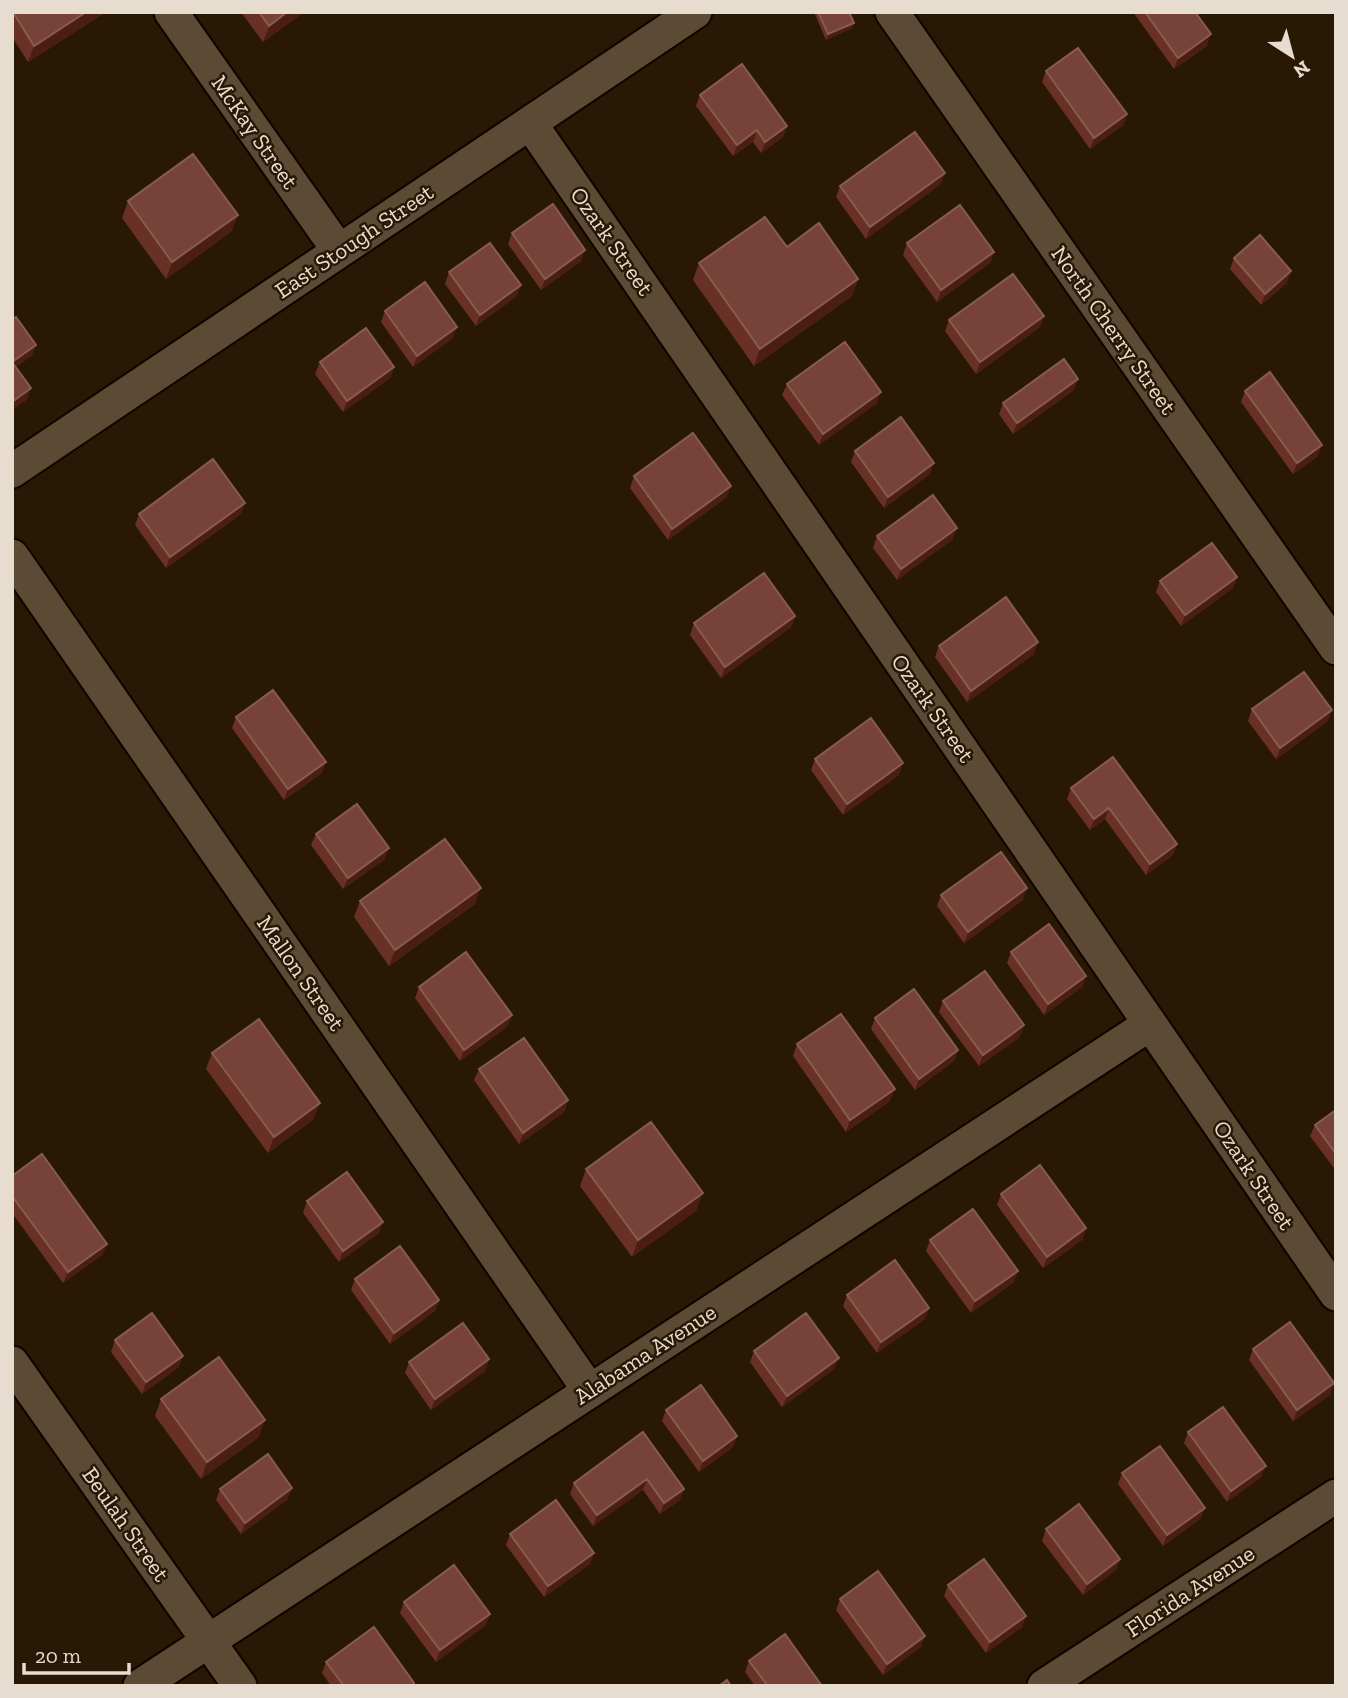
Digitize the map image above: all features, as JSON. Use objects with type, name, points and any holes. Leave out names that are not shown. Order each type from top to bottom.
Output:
[{"type":"street","name":"McKay Street","points":[[171,12],[339,251]]},
{"type":"street","name":"East Stough Street","points":[[12,471],[695,12]]},
{"type":"street","name":"North Cherry Street","points":[[892,12],[1336,648]]},
{"type":"street","name":"Ozark Street","points":[[530,123],[1336,1294]]},
{"type":"street","name":"Mallon Street","points":[[12,556],[589,1390]]},
{"type":"street","name":"Alabama Avenue","points":[[141,1686],[1150,1024]]},
{"type":"street","name":"Beulah Street","points":[[12,1363],[240,1686]]},
{"type":"street","name":"Florida Avenue","points":[[1044,1686],[1336,1496]]},
{"type":"building","points":[[13,12],[86,12],[34,46]]},
{"type":"building","points":[[259,12],[287,12],[269,26]]},
{"type":"building","points":[[818,12],[849,12],[854,23],[828,34]]},
{"type":"building","points":[[1145,12],[1195,12],[1211,34],[1178,58]]},
{"type":"building","points":[[1078,48],[1127,114],[1094,138],[1046,71]]},
{"type":"building","points":[[742,64],[787,126],[765,142],[757,130],[737,145],[700,95]]},
{"type":"building","points":[[915,132],[945,173],[870,227],[840,186]]},
{"type":"building","points":[[193,154],[238,215],[172,262],[128,201]]},
{"type":"building","points":[[553,204],[585,250],[545,279],[512,233]]},
{"type":"building","points":[[960,205],[994,252],[941,290],[907,243]]},
{"type":"building","points":[[765,217],[787,247],[819,223],[858,279],[760,349],[699,263]]},
{"type":"building","points":[[1260,235],[1291,271],[1265,294],[1234,258]]},
{"type":"building","points":[[490,243],[521,285],[480,315],[449,272]]},
{"type":"building","points":[[1013,274],[1044,316],[980,362],[949,320]]},
{"type":"building","points":[[425,282],[457,327],[417,356],[385,311]]},
{"type":"building","points":[[16,317],[36,345],[12,362],[12,319]]},
{"type":"building","points":[[366,328],[394,367],[347,401],[320,362]]},
{"type":"building","points":[[845,342],[881,392],[823,434],[787,384]]},
{"type":"building","points":[[1064,359],[1078,379],[1017,423],[1003,403]]},
{"type":"building","points":[[12,362],[31,388],[12,402]]},
{"type":"building","points":[[1270,372],[1322,445],[1297,463],[1245,391]]},
{"type":"building","points":[[901,417],[934,463],[888,497],[855,451]]},
{"type":"building","points":[[693,433],[731,486],[672,529],[634,476]]},
{"type":"building","points":[[213,459],[245,503],[170,557],[139,514]]},
{"type":"building","points":[[933,495],[957,528],[901,569],[877,536]]},
{"type":"building","points":[[1212,543],[1237,577],[1185,615],[1160,581]]},
{"type":"building","points":[[764,573],[795,616],[725,667],[694,623]]},
{"type":"building","points":[[1006,597],[1038,642],[971,691],[939,646]]},
{"type":"building","points":[[1304,672],[1332,710],[1280,748],[1252,709]]},
{"type":"building","points":[[273,690],[326,762],[288,789],[236,717]]},
{"type":"building","points":[[871,718],[903,763],[847,804],[815,759]]},
{"type":"building","points":[[1113,757],[1177,844],[1150,864],[1109,808],[1094,819],[1071,788]]},
{"type":"building","points":[[357,804],[389,848],[348,878],[316,834]]},
{"type":"building","points":[[445,839],[481,888],[395,950],[360,901]]},
{"type":"building","points":[[1001,852],[1027,888],[968,932],[941,895]]},
{"type":"building","points":[[1049,924],[1086,976],[1048,1004],[1011,952]]},
{"type":"building","points":[[466,952],[512,1015],[464,1050],[419,987]]},
{"type":"building","points":[[985,971],[1024,1025],[983,1055],[943,1001]]},
{"type":"building","points":[[914,989],[958,1050],[919,1079],[875,1018]]},
{"type":"building","points":[[841,1014],[895,1089],[850,1120],[797,1044]]},
{"type":"building","points":[[259,1019],[320,1103],[274,1137],[212,1053]]},
{"type":"building","points":[[524,1038],[568,1100],[523,1133],[479,1069]]},
{"type":"building","points":[[1336,1110],[1336,1154],[1315,1125]]},
{"type":"building","points":[[651,1122],[703,1193],[638,1240],[586,1169]]},
{"type":"building","points":[[42,1154],[107,1244],[68,1272],[12,1196],[12,1176]]},
{"type":"building","points":[[1040,1165],[1086,1228],[1047,1257],[1001,1194]]},
{"type":"building","points":[[347,1172],[383,1222],[343,1251],[307,1201]]},
{"type":"building","points":[[973,1209],[1018,1271],[975,1301],[930,1240]]},
{"type":"building","points":[[400,1246],[439,1300],[394,1333],[355,1279]]},
{"type":"building","points":[[895,1260],[929,1308],[881,1342],[847,1295]]},
{"type":"building","points":[[152,1313],[183,1356],[146,1382],[115,1340]]},
{"type":"building","points":[[806,1313],[839,1358],[787,1396],[754,1351]]},
{"type":"building","points":[[1290,1322],[1334,1383],[1297,1410],[1253,1349]]},
{"type":"building","points":[[463,1323],[489,1359],[435,1399],[409,1362]]},
{"type":"building","points":[[219,1357],[265,1420],[207,1462],[161,1399]]},
{"type":"building","points":[[701,1385],[737,1436],[703,1461],[666,1410]]},
{"type":"building","points":[[1223,1407],[1266,1466],[1231,1491],[1188,1432]]},
{"type":"building","points":[[643,1432],[684,1489],[664,1503],[647,1479],[597,1515],[574,1483]]},
{"type":"building","points":[[1160,1446],[1205,1508],[1167,1535],[1122,1473]]},
{"type":"building","points":[[268,1454],[292,1488],[245,1523],[220,1489]]},
{"type":"building","points":[[556,1500],[594,1553],[548,1586],[510,1534]]},
{"type":"building","points":[[1079,1504],[1120,1559],[1087,1584],[1046,1529]]},
{"type":"building","points":[[984,1559],[1026,1616],[990,1642],[948,1585]]},
{"type":"building","points":[[454,1565],[490,1614],[440,1650],[404,1602]]},
{"type":"building","points":[[878,1571],[925,1636],[887,1664],[840,1599]]},
{"type":"building","points":[[374,1627],[414,1683],[411,1686],[344,1686],[326,1662]]},
{"type":"building","points":[[785,1634],[822,1686],[768,1686],[749,1661]]},
{"type":"building","points":[[727,1680],[731,1686],[719,1686]]}]
